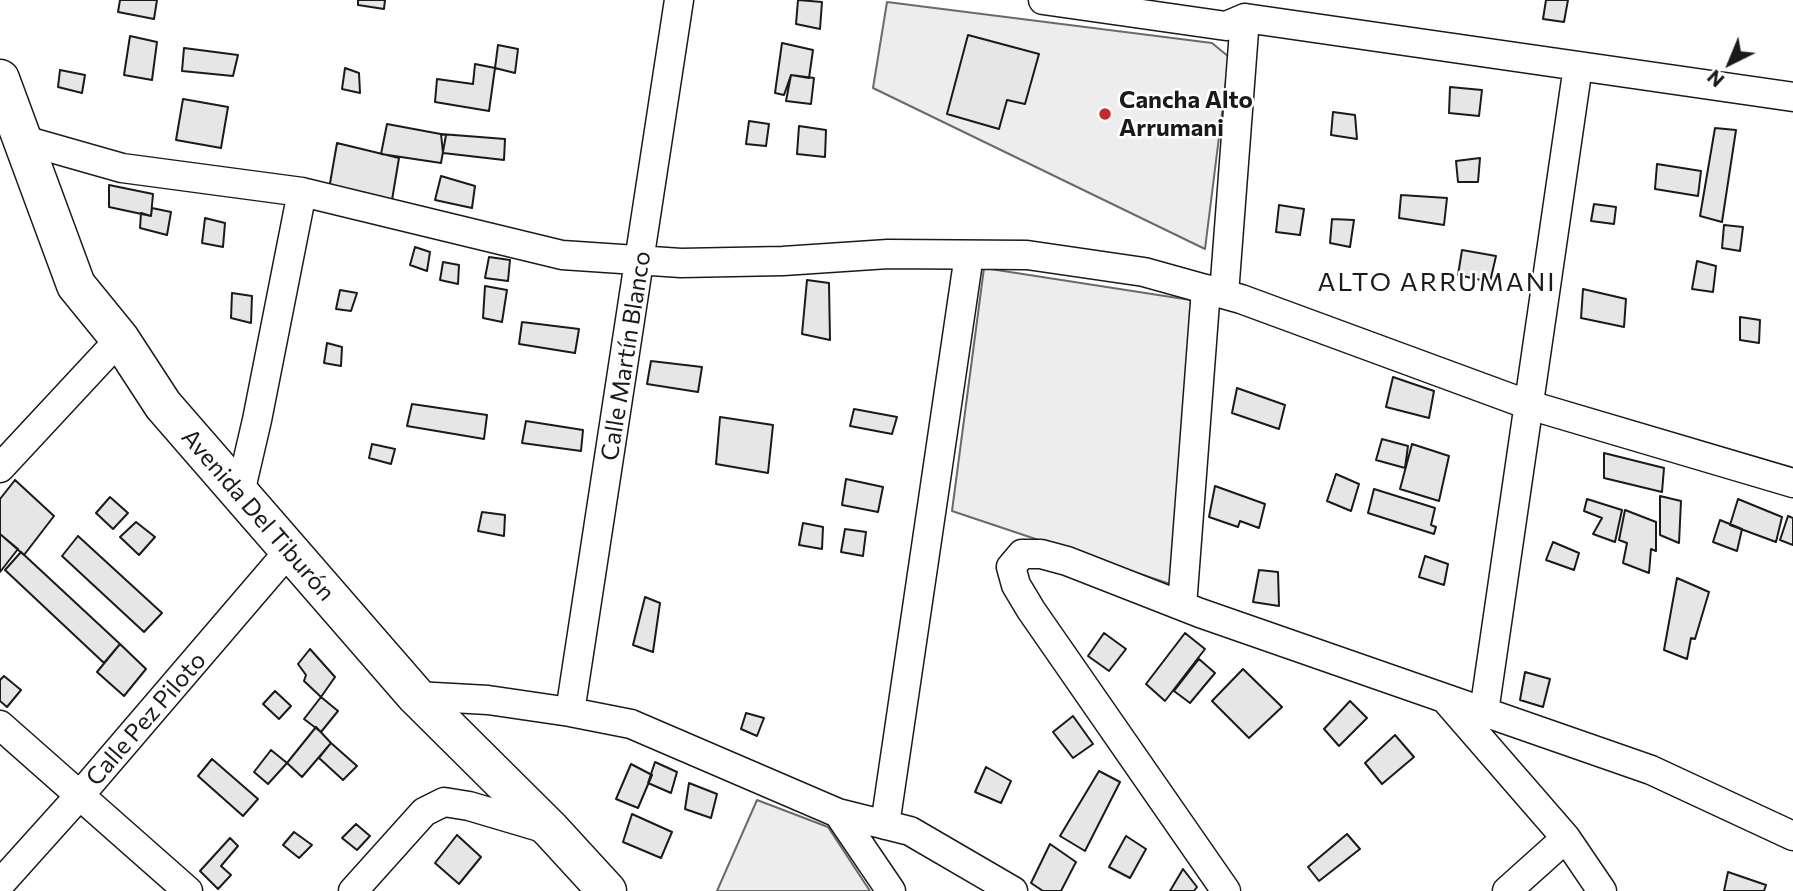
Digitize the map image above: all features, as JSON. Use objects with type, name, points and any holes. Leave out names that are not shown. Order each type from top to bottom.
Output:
[{"type":"street","name":"Calle Martín Blanco","points":[[570,712],[679,0]]},
{"type":"street","points":[[1043,0],[1233,15],[1793,97]]},
{"type":"street","points":[[1182,607],[1215,291],[1233,15]]},
{"type":"street","points":[[1484,712],[1578,66]]},
{"type":"street","name":"Avenida Del Tiburón","points":[[0,79],[76,285],[120,339],[163,405],[416,696],[551,830],[607,891]]},
{"type":"street","points":[[20,139],[122,168],[302,192],[562,255],[681,263],[783,261],[888,254],[1027,256],[1131,270],[1215,291],[1529,405],[1793,483]]},
{"type":"street","points":[[240,493],[302,192]]},
{"type":"street","points":[[885,825],[969,255]]},
{"type":"street","points":[[0,468],[120,339]]},
{"type":"street","name":"Calle Pez Piloto","points":[[0,884],[289,551]]},
{"type":"street","points":[[1226,891],[1031,610],[1016,585],[1011,567],[1022,554],[1041,554],[1067,561],[1182,607],[1651,770],[1793,836]]},
{"type":"street","points":[[416,696],[488,700],[631,724],[838,813],[910,831],[1013,891]]},
{"type":"street","points":[[1447,700],[1566,838],[1602,891]]},
{"type":"street","points":[[0,725],[188,891]]},
{"type":"street","points":[[353,891],[424,812],[443,802],[469,806],[551,830]]},
{"type":"street","points":[[838,813],[891,891]]},
{"type":"street","points":[[1507,891],[1566,838]]},
{"type":"shaded area","points":[[887,2],[1212,43],[1229,57],[1205,249],[873,88]]},
{"type":"shaded area","points":[[984,268],[1197,301],[1170,584],[952,511]]},
{"type":"shaded area","points":[[757,800],[828,827],[870,891],[717,891]]},
{"type":"building","points":[[120,0],[157,0],[154,19],[118,12]]},
{"type":"building","points":[[358,0],[385,0],[384,9],[358,5]]},
{"type":"building","points":[[798,0],[822,2],[820,29],[796,24]]},
{"type":"building","points":[[1546,0],[1568,0],[1564,22],[1543,19]]},
{"type":"building","points":[[968,35],[1039,54],[1025,104],[1007,100],[999,129],[947,114]]},
{"type":"building","points":[[130,36],[157,42],[152,80],[124,75]]},
{"type":"building","points":[[782,43],[813,50],[809,78],[791,75],[784,95],[775,93]]},
{"type":"building","points":[[498,45],[518,49],[515,73],[495,68]]},
{"type":"building","points":[[184,48],[238,55],[233,76],[182,71]]},
{"type":"building","points":[[475,64],[495,68],[489,111],[435,102],[437,79],[473,84]]},
{"type":"building","points":[[345,68],[359,73],[360,93],[342,89]]},
{"type":"building","points":[[60,70],[85,75],[82,93],[58,87]]},
{"type":"building","points":[[791,75],[814,78],[811,104],[786,101]]},
{"type":"building","points":[[1450,87],[1482,90],[1479,116],[1449,113]]},
{"type":"building","points":[[183,99],[228,107],[221,148],[176,140]]},
{"type":"building","points":[[1333,112],[1355,115],[1357,139],[1331,135]]},
{"type":"building","points":[[749,121],[769,124],[766,146],[746,144]]},
{"type":"building","points":[[387,124],[446,135],[441,163],[381,154]]},
{"type":"building","points":[[799,126],[826,130],[825,157],[797,154]]},
{"type":"building","points":[[1715,128],[1736,130],[1722,222],[1700,216]]},
{"type":"building","points":[[441,134],[505,139],[504,160],[443,153]]},
{"type":"building","points":[[337,143],[399,158],[392,200],[329,189]]},
{"type":"building","points":[[1480,158],[1478,182],[1458,182],[1456,161]]},
{"type":"building","points":[[1657,164],[1701,171],[1698,196],[1655,189]]},
{"type":"building","points":[[441,176],[475,186],[472,208],[435,200]]},
{"type":"building","points":[[109,185],[153,194],[151,216],[109,207]]},
{"type":"building","points":[[1401,195],[1447,198],[1444,225],[1399,218]]},
{"type":"building","points":[[1594,204],[1616,207],[1614,224],[1591,221]]},
{"type":"building","points":[[1279,205],[1304,209],[1300,235],[1276,232]]},
{"type":"building","points":[[152,208],[171,212],[167,235],[140,228],[141,213],[151,216]]},
{"type":"building","points":[[205,218],[225,223],[223,247],[202,243]]},
{"type":"building","points":[[1332,219],[1354,220],[1350,247],[1330,243]]},
{"type":"building","points":[[1724,225],[1743,227],[1740,251],[1722,248]]},
{"type":"building","points":[[415,247],[430,252],[427,271],[410,265]]},
{"type":"building","points":[[1462,250],[1496,256],[1490,282],[1458,275]]},
{"type":"building","points":[[489,257],[510,260],[508,281],[485,278]]},
{"type":"building","points":[[1697,261],[1716,266],[1713,292],[1692,289]]},
{"type":"building","points":[[443,262],[459,265],[458,284],[440,280]]},
{"type":"building","points":[[807,280],[829,283],[830,340],[802,334]]},
{"type":"building","points":[[485,286],[507,290],[502,322],[483,318]]},
{"type":"building","points":[[1583,289],[1626,299],[1624,327],[1581,318]]},
{"type":"building","points":[[340,290],[357,293],[351,311],[336,309]]},
{"type":"building","points":[[232,293],[252,296],[251,323],[231,318]]},
{"type":"building","points":[[1740,317],[1760,320],[1759,343],[1740,340]]},
{"type":"building","points":[[522,322],[579,329],[575,353],[519,344]]},
{"type":"building","points":[[327,343],[342,347],[341,366],[324,363]]},
{"type":"building","points":[[651,361],[702,367],[698,392],[647,384]]},
{"type":"building","points":[[1393,377],[1434,391],[1429,418],[1386,407]]},
{"type":"building","points":[[1237,388],[1285,405],[1279,429],[1232,413]]},
{"type":"building","points":[[412,404],[487,415],[484,439],[407,426]]},
{"type":"building","points":[[854,409],[897,417],[892,434],[850,426]]},
{"type":"building","points":[[720,417],[773,425],[768,473],[716,464]]},
{"type":"building","points":[[526,421],[583,430],[581,451],[522,443]]},
{"type":"building","points":[[1382,439],[1408,446],[1405,468],[1376,460]]},
{"type":"building","points":[[372,444],[395,449],[391,464],[369,458]]},
{"type":"building","points":[[1412,444],[1449,456],[1439,501],[1400,489]]},
{"type":"building","points":[[1604,453],[1664,468],[1662,492],[1604,478]]},
{"type":"building","points":[[1336,474],[1359,484],[1351,511],[1327,501]]},
{"type":"building","points":[[846,479],[883,487],[878,512],[842,505]]},
{"type":"building","points":[[15,480],[54,516],[24,555],[0,534],[0,499]]},
{"type":"building","points":[[1215,486],[1265,504],[1259,528],[1240,521],[1238,527],[1209,517]]},
{"type":"building","points":[[1374,489],[1435,508],[1431,525],[1436,527],[1434,534],[1368,513]]},
{"type":"building","points":[[1660,496],[1681,501],[1679,543],[1660,535]]},
{"type":"building","points":[[110,497],[128,513],[113,529],[96,513]]},
{"type":"building","points":[[1587,499],[1622,510],[1615,542],[1593,534],[1602,518],[1584,511]]},
{"type":"building","points":[[1738,499],[1782,517],[1776,542],[1730,525]]},
{"type":"building","points":[[1625,510],[1656,522],[1656,551],[1651,549],[1649,573],[1623,563],[1627,543],[1619,540]]},
{"type":"building","points":[[482,512],[505,515],[504,536],[478,531]]},
{"type":"building","points":[[1788,516],[1793,518],[1793,545],[1780,540]]},
{"type":"building","points":[[1720,520],[1742,529],[1737,551],[1713,542]]},
{"type":"building","points":[[136,522],[155,537],[139,555],[120,537]]},
{"type":"building","points":[[803,523],[823,527],[822,549],[799,545]]},
{"type":"building","points":[[845,529],[866,532],[863,556],[841,552]]},
{"type":"building","points":[[0,534],[18,549],[0,572]]},
{"type":"building","points":[[78,536],[162,613],[144,632],[62,556]]},
{"type":"building","points":[[1553,542],[1579,553],[1574,570],[1546,560]]},
{"type":"building","points":[[21,552],[120,644],[104,663],[5,570]]},
{"type":"building","points":[[1425,556],[1448,564],[1444,585],[1419,577]]},
{"type":"building","points":[[1259,570],[1278,572],[1279,606],[1253,602]]},
{"type":"building","points":[[1677,578],[1709,592],[1695,639],[1691,638],[1687,659],[1664,650]]},
{"type":"building","points":[[645,597],[660,603],[653,652],[633,645]]},
{"type":"building","points":[[1104,633],[1126,649],[1109,671],[1088,656]]},
{"type":"building","points":[[1185,633],[1205,649],[1165,701],[1146,684]]},
{"type":"building","points":[[120,644],[146,669],[124,696],[97,672]]},
{"type":"building","points":[[310,649],[335,677],[321,697],[304,681],[306,675],[298,664]]},
{"type":"building","points":[[1199,659],[1215,673],[1190,703],[1174,691]]},
{"type":"building","points":[[1243,669],[1282,707],[1249,738],[1212,701]]},
{"type":"building","points":[[1525,672],[1550,679],[1543,707],[1520,700]]},
{"type":"building","points":[[4,676],[21,690],[7,707],[0,701],[0,680]]},
{"type":"building","points":[[275,691],[291,706],[279,719],[263,704]]},
{"type":"building","points":[[321,697],[338,711],[321,732],[304,719]]},
{"type":"building","points":[[1350,701],[1367,718],[1339,746],[1324,729]]},
{"type":"building","points":[[746,713],[764,718],[757,736],[741,729]]},
{"type":"building","points":[[1073,716],[1093,744],[1073,758],[1053,732]]},
{"type":"building","points":[[316,727],[331,743],[302,777],[287,763]]},
{"type":"building","points":[[1395,735],[1414,757],[1382,784],[1365,763]]},
{"type":"building","points":[[331,743],[357,766],[343,780],[319,758]]},
{"type":"building","points":[[271,750],[287,763],[268,784],[254,772]]},
{"type":"building","points":[[212,759],[258,799],[243,816],[198,776]]},
{"type":"building","points":[[655,762],[677,772],[671,793],[648,783]]},
{"type":"building","points":[[631,764],[652,775],[638,808],[616,799]]},
{"type":"building","points":[[986,767],[1011,781],[1001,803],[975,792]]},
{"type":"building","points":[[1099,771],[1120,782],[1085,851],[1060,836]]},
{"type":"building","points":[[689,783],[717,794],[711,818],[685,809]]},
{"type":"building","points":[[632,814],[672,832],[661,858],[623,842]]},
{"type":"building","points":[[356,824],[370,836],[357,850],[342,838]]},
{"type":"building","points":[[294,832],[312,845],[299,858],[283,845]]},
{"type":"building","points":[[1347,834],[1360,849],[1319,881],[1308,867]]},
{"type":"building","points":[[457,835],[481,857],[459,884],[435,863]]},
{"type":"building","points":[[1126,836],[1146,849],[1130,878],[1109,867]]},
{"type":"building","points":[[230,838],[238,846],[221,866],[231,875],[218,889],[200,871]]},
{"type":"building","points":[[1050,844],[1076,862],[1061,891],[1043,891],[1031,883]]},
{"type":"building","points":[[1183,869],[1197,887],[1194,891],[1170,891]]},
{"type":"building","points":[[1728,872],[1766,885],[1764,891],[1724,891]]},
{"type":"place","name":"Cancha Alto Arrumani","points":[[1105,114]]},
{"type":"district","name":"ALTO ARRUMANI","points":[[1437,282]]}]
